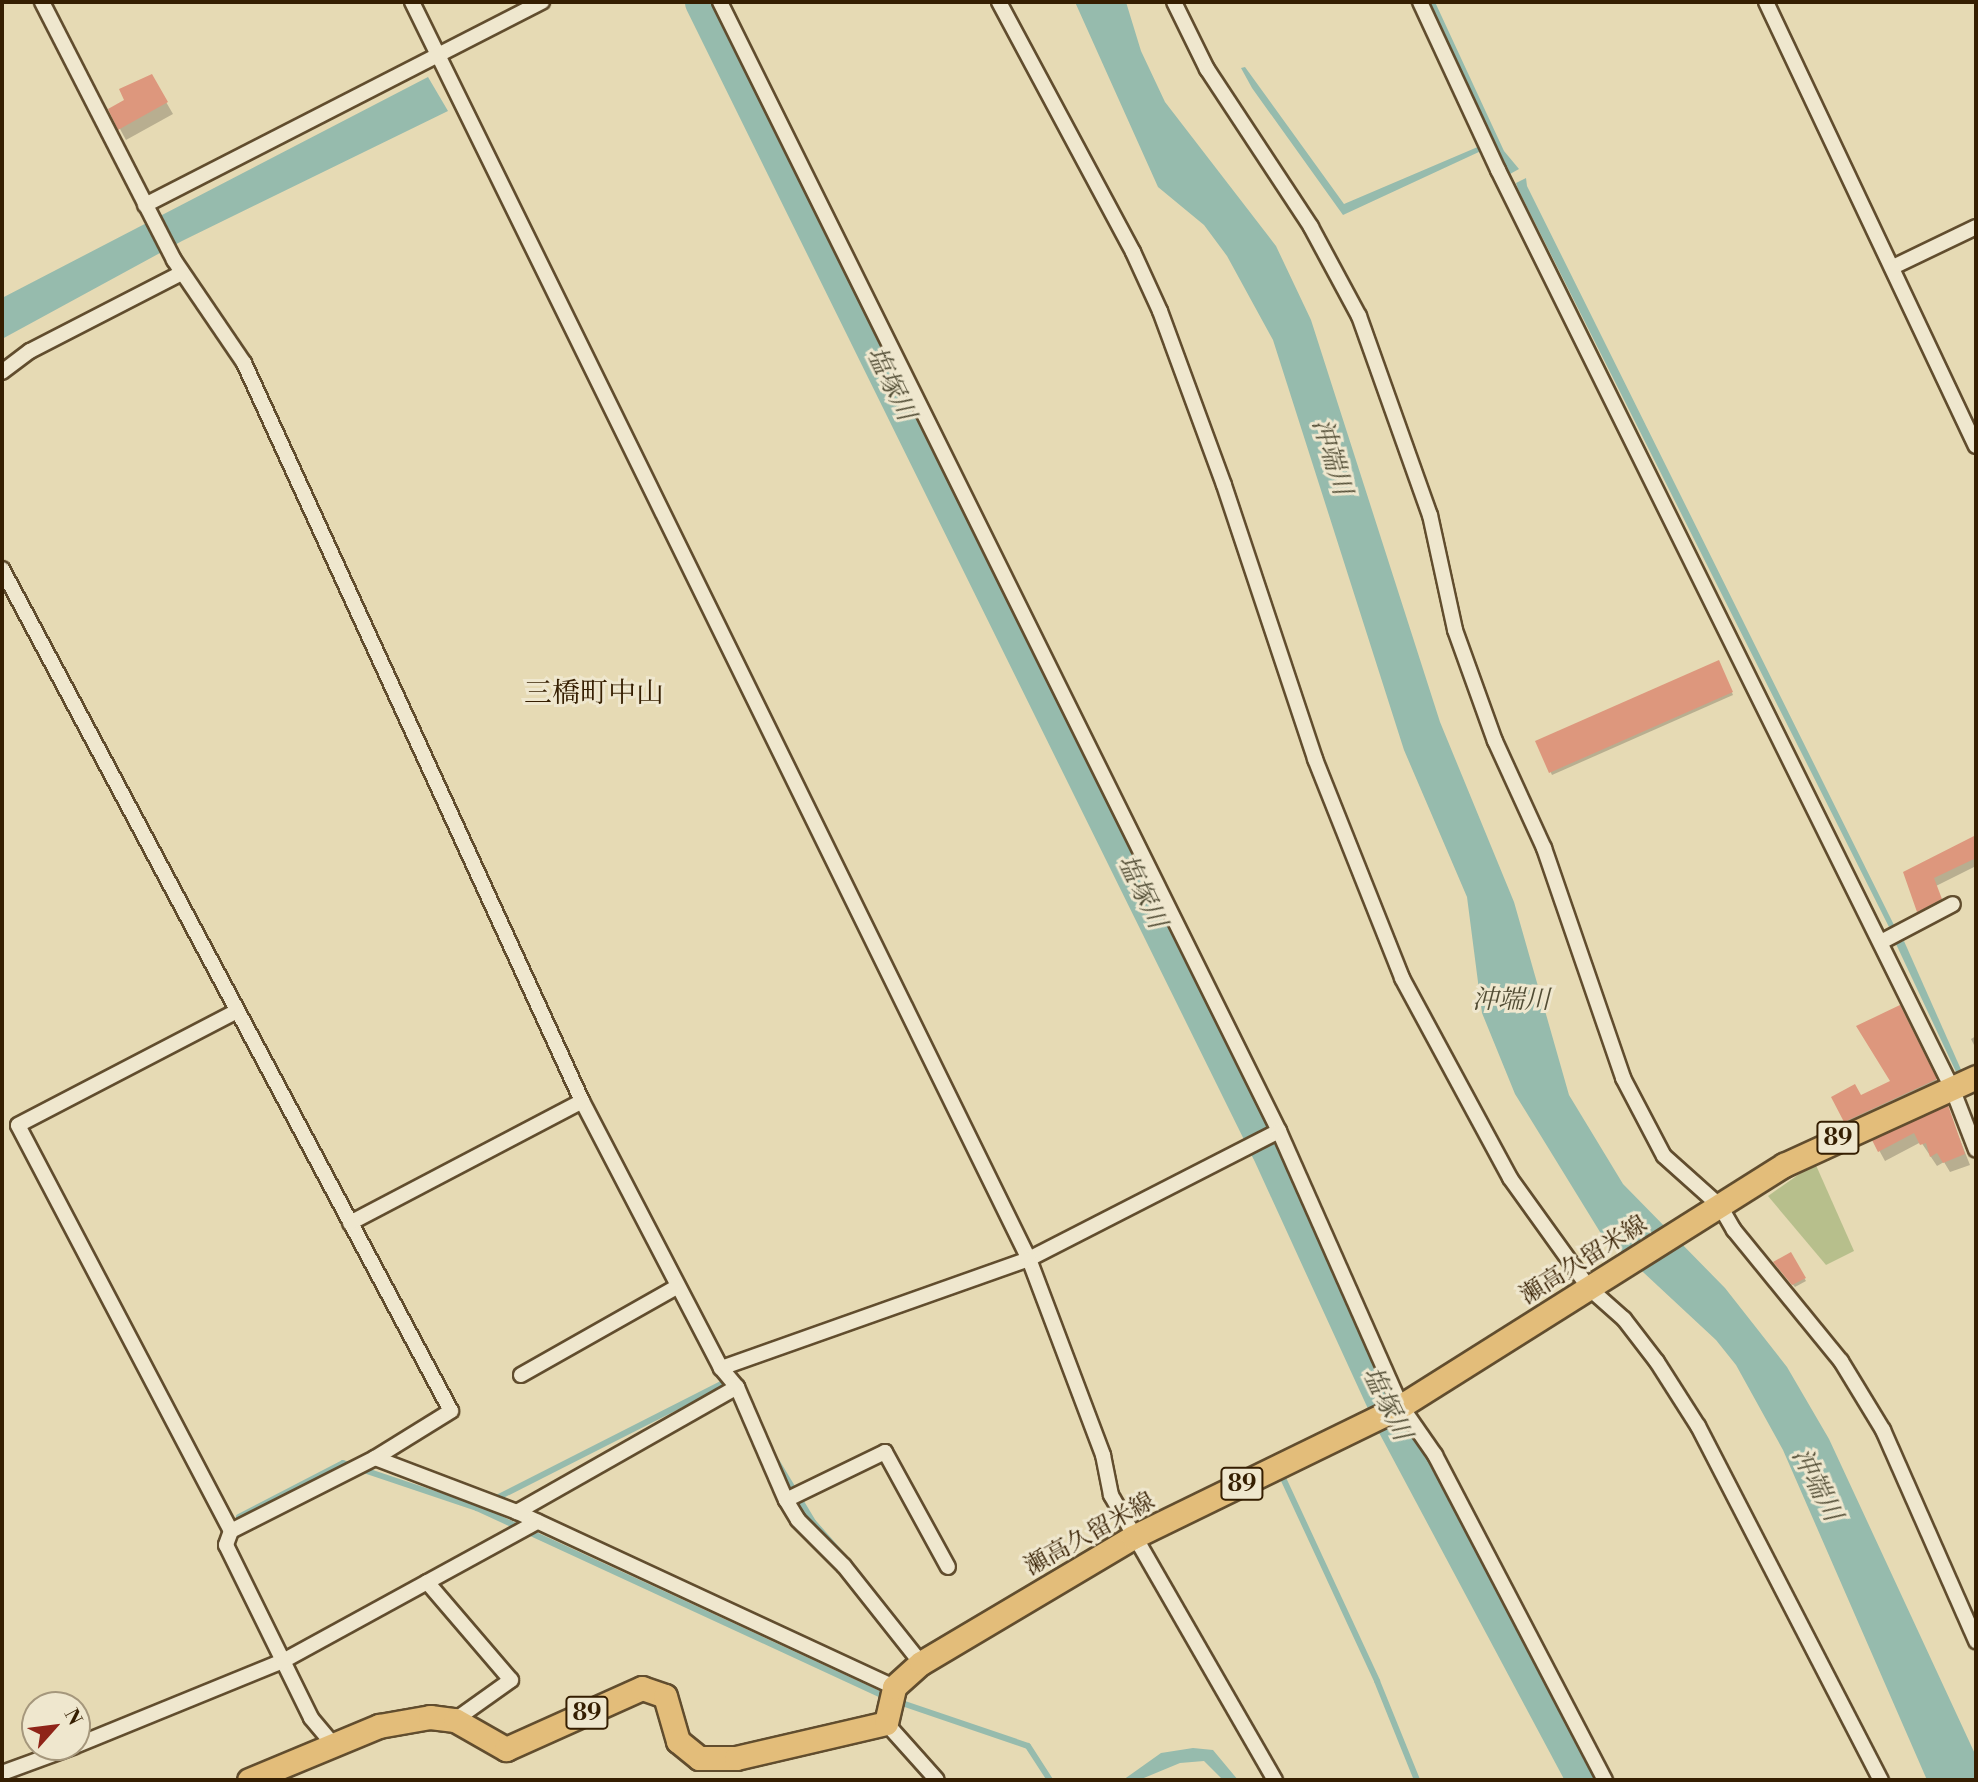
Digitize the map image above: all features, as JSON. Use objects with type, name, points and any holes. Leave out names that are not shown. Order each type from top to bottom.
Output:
[{"type":"main road","name":"瀬高久留米線","points":[[249,1780],[379,1726],[430,1717],[455,1720],[506,1749],[642,1688],[665,1696],[678,1741],[699,1758],[736,1758],[891,1703],[921,1663],[1133,1537],[1401,1406],[1714,1210],[1848,1132],[1976,1077]]},
{"type":"street","points":[[42,2],[178,267],[244,363],[582,1101],[721,1368],[737,1387],[786,1500],[798,1520],[844,1566],[921,1663]]},
{"type":"street","points":[[412,2],[1029,1259],[1103,1455],[1111,1495],[1275,1780]]},
{"type":"street","points":[[145,205],[542,2]]},
{"type":"street","points":[[720,2],[1279,1131],[1401,1406],[1436,1455],[1605,1780]]},
{"type":"street","points":[[999,2],[1133,252],[1160,311],[1220,473],[1324,784],[1402,978],[1510,1178],[1624,1319],[1698,1426],[1881,1780]]},
{"type":"street","points":[[1174,2],[1207,69],[1311,226],[1359,316],[1430,515],[1455,630],[1495,741],[1544,848],[1623,1078],[1664,1156],[1714,1210],[1834,1351],[1883,1430],[1976,1641]]},
{"type":"street","points":[[1420,2],[1498,170],[1952,1088],[1976,1150]]},
{"type":"street","points":[[1766,2],[1976,446]]},
{"type":"street","points":[[1893,267],[1976,227]]},
{"type":"street","points":[[2,372],[30,351],[178,267]]},
{"type":"street","points":[[2,569],[451,1411],[375,1458],[231,1531],[226,1545],[311,1718],[333,1744]]},
{"type":"street","points":[[1881,942],[1953,904]]},
{"type":"street","points":[[231,1531],[18,1125],[237,1012]]},
{"type":"street","points":[[351,1223],[582,1101]]},
{"type":"street","points":[[721,1368],[1029,1259],[1279,1131]]},
{"type":"street","points":[[521,1375],[678,1286]]},
{"type":"street","points":[[517,1512],[737,1387]]},
{"type":"street","points":[[786,1500],[885,1452],[948,1567]]},
{"type":"street","points":[[375,1458],[517,1512],[891,1703],[937,1780]]},
{"type":"street","points":[[91,1739],[283,1661],[537,1522]]},
{"type":"street","points":[[427,1582],[511,1680],[455,1720]]},
{"type":"street","points":[[2,1773],[34,1761]]},
{"type":"green space","points":[[1815,1163],[1854,1251],[1826,1265],[1768,1196]]},
{"type":"water","name":"沖端川","points":[[1075,2],[1126,2],[1141,51],[1165,102],[1276,246],[1311,320],[1440,722],[1514,902],[1569,1095],[1623,1184],[1725,1288],[1787,1367],[1829,1439],[1976,1756],[1976,1780],[1927,1780],[1783,1450],[1736,1365],[1716,1340],[1600,1232],[1515,1094],[1482,1013],[1467,897],[1404,750],[1273,340],[1227,256],[1204,225],[1158,187]]},
{"type":"water","points":[[1430,2],[1435,2],[1504,151],[1519,169],[1510,174]]},
{"type":"water","points":[[1245,67],[1344,204],[1480,146],[1481,151],[1343,215],[1252,88],[1241,68]]},
{"type":"water","points":[[428,77],[448,111],[182,241],[2,339],[2,298]]},
{"type":"water","points":[[1526,178],[1527,186],[1894,925],[1889,927],[1518,189],[1516,183]]},
{"type":"water","points":[[1904,941],[1963,1074],[1957,1074],[1896,944]]},
{"type":"water","points":[[1193,1748],[1213,1750],[1238,1780],[1223,1780],[1204,1761],[1180,1763],[1139,1780],[1123,1780],[1161,1753]]},
{"type":"building","points":[[152,74],[168,102],[118,130],[108,109],[124,100],[119,89]]},
{"type":"building","points":[[1719,660],[1733,692],[1549,773],[1535,741]]},
{"type":"building","points":[[1976,835],[1976,858],[1934,878],[1942,899],[1917,912],[1903,872]]},
{"type":"building","points":[[1900,1005],[1937,1079],[1844,1122],[1831,1097],[1855,1084],[1861,1095],[1890,1081],[1856,1026]]},
{"type":"building","points":[[1948,1105],[1965,1154],[1943,1163],[1937,1153],[1930,1157],[1926,1143],[1920,1145],[1914,1133],[1878,1152],[1872,1140]]},
{"type":"building","points":[[1791,1252],[1806,1278],[1792,1285],[1773,1262]]},
{"type":"waterway","name":"塩塚川","points":[[702,2],[1268,1149],[1394,1424],[1584,1780]]},
{"type":"waterway","points":[[477,1508],[729,1380]]},
{"type":"waterway","points":[[777,1462],[813,1522],[845,1558]]},
{"type":"waterway","points":[[239,1517],[343,1463],[477,1508],[886,1697]]},
{"type":"waterway","points":[[1278,1478],[1282,1476],[1377,1681],[1417,1780]]},
{"type":"waterway","points":[[896,1701],[1028,1746],[1050,1780]]},
{"type":"district","name":"三橋町中山","points":[[594,694]]}]
